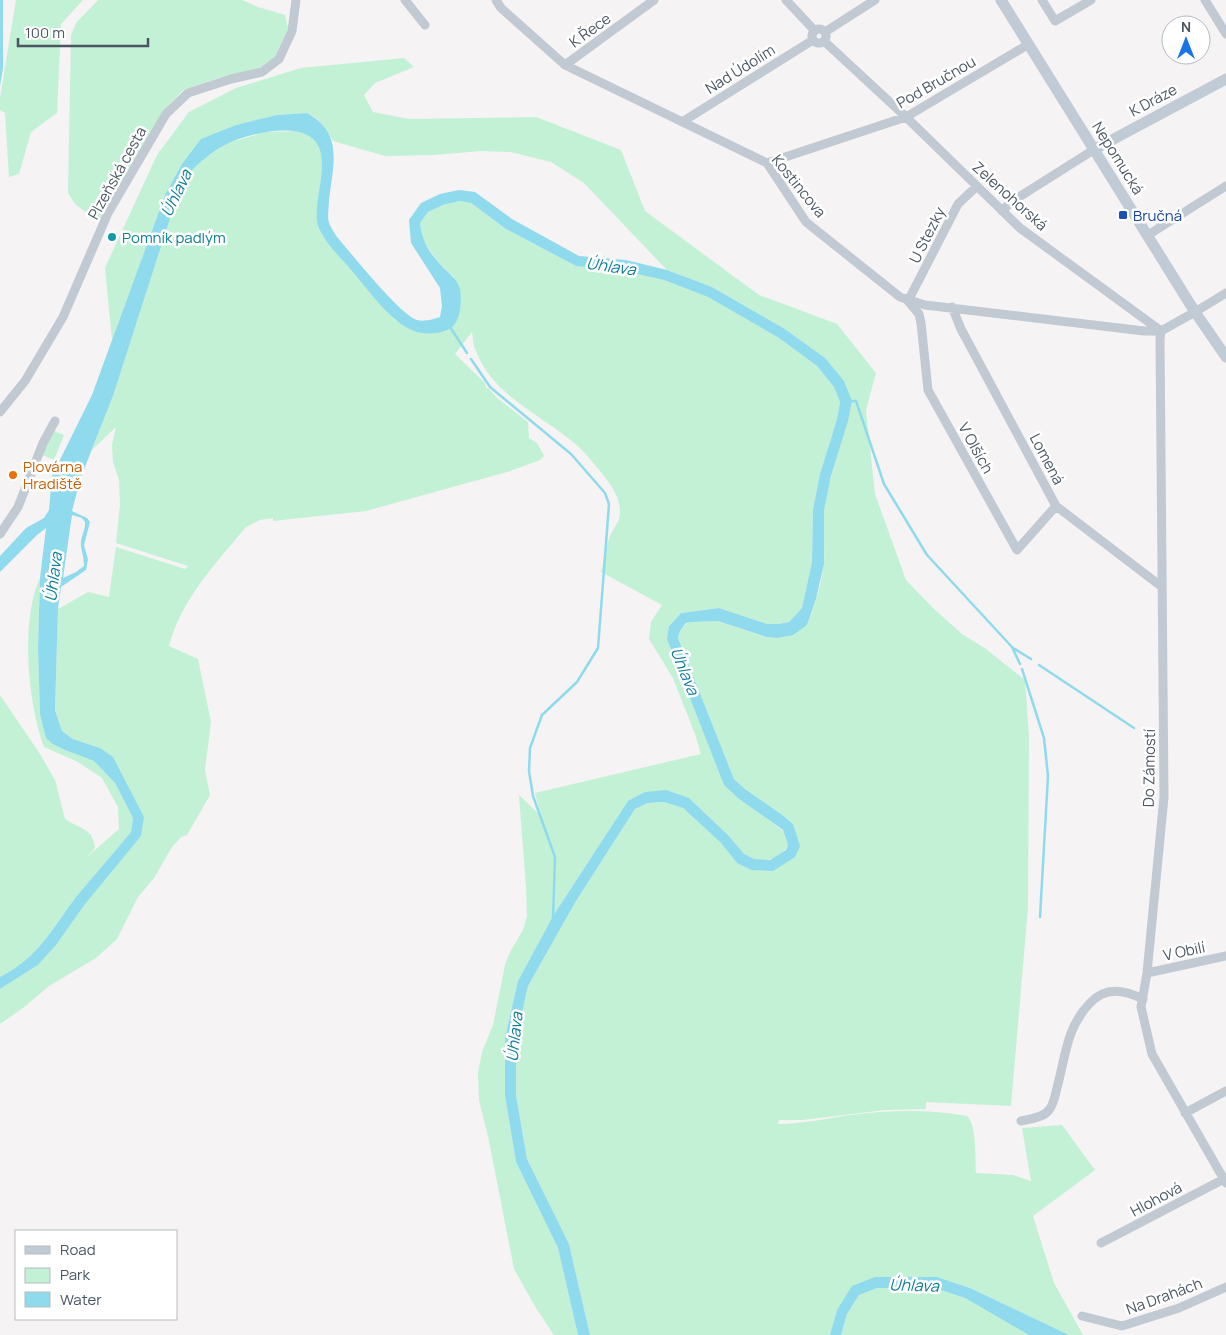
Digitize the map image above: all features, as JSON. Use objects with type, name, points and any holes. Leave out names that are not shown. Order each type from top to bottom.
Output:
[{"type":"street","name":"Plzeňská cesta","points":[[0,412],[26,381],[63,316],[108,213],[166,114],[188,93],[231,79],[262,72],[279,59],[292,31],[296,0]]},
{"type":"street","points":[[405,0],[425,25]]},
{"type":"street","name":"Kostincova","points":[[496,0],[501,8],[565,65],[767,163],[806,222],[890,290],[908,301],[924,305],[1144,331],[1161,331]]},
{"type":"street","name":"K Řece","points":[[565,65],[654,0]]},
{"type":"street","points":[[786,0],[814,35],[818,43],[875,0]]},
{"type":"street","name":"Nepomucká","points":[[1001,0],[1195,312],[1226,357]]},
{"type":"street","points":[[1042,0],[1055,21],[1090,0]]},
{"type":"street","points":[[1204,0],[1226,34]]},
{"type":"street","name":"Nad Údolím","points":[[682,122],[814,35]]},
{"type":"street","name":"Zelenohorská","points":[[824,37],[1020,228],[1161,331]]},
{"type":"street","name":"Pod Bručnou","points":[[767,163],[906,117],[1029,44]]},
{"type":"street","name":"K Dráze","points":[[1095,149],[1226,79]]},
{"type":"street","points":[[1002,211],[1011,202],[1095,149]]},
{"type":"street","name":"U Stezky","points":[[908,301],[958,204],[977,186]]},
{"type":"street","points":[[1148,235],[1226,186]]},
{"type":"street","points":[[1161,331],[1226,293]]},
{"type":"street","name":"V Olších","points":[[908,301],[919,314],[928,390],[1017,550],[1056,506]]},
{"type":"street","name":"Lomená","points":[[952,307],[961,329],[1056,506],[1162,587]]},
{"type":"street","name":"Do Zámostí","points":[[1161,331],[1164,797],[1148,973],[1141,1007],[1152,1054],[1225,1181]]},
{"type":"street","points":[[0,534],[18,507],[43,443],[55,421]]},
{"type":"street","name":"V Obilí","points":[[1148,973],[1226,956]]},
{"type":"street","points":[[1021,1120],[1034,1119],[1049,1110],[1057,1090],[1069,1037],[1080,1014],[1096,997],[1115,990],[1127,991],[1143,999]]},
{"type":"street","points":[[1185,1112],[1226,1091]]},
{"type":"street","name":"Hlohová","points":[[1101,1244],[1225,1181]]},
{"type":"street","name":"Na Drahách","points":[[1082,1316],[1122,1326],[1179,1308],[1226,1287]]},
{"type":"green space","points":[[16,0],[83,0],[61,24],[57,113],[31,132],[19,174],[9,177],[5,113],[0,110],[0,98]]},
{"type":"green space","points":[[98,0],[242,0],[285,15],[288,28],[275,57],[258,69],[218,78],[183,90],[163,111],[99,222],[75,204],[68,193],[71,36],[76,23]]},
{"type":"green space","points":[[404,58],[414,67],[375,83],[364,95],[373,112],[409,119],[536,117],[621,150],[645,211],[759,295],[837,324],[876,373],[866,410],[875,494],[906,580],[962,634],[986,649],[1025,680],[1029,736],[1028,907],[1011,1106],[926,1102],[926,1109],[885,1110],[803,1120],[779,1120],[778,1124],[895,1111],[939,1112],[967,1116],[974,1134],[976,1173],[1013,1175],[1031,1181],[1022,1128],[1062,1125],[1095,1170],[1033,1216],[1054,1283],[1083,1335],[1069,1335],[970,1288],[937,1277],[875,1277],[837,1310],[830,1335],[590,1335],[569,1244],[527,1159],[516,1095],[516,1039],[528,986],[576,901],[635,809],[648,803],[664,802],[683,808],[721,843],[737,863],[751,870],[795,857],[781,814],[734,779],[678,638],[680,631],[687,623],[693,622],[718,621],[765,637],[777,638],[807,625],[818,594],[823,570],[824,508],[852,401],[825,358],[785,329],[712,287],[667,270],[584,183],[551,162],[511,152],[480,151],[434,155],[385,156],[333,141],[318,119],[307,113],[277,115],[236,125],[165,195],[112,340],[105,268],[157,155],[189,112],[236,88],[301,68]]},
{"type":"green space","points":[[298,131],[310,136],[318,144],[323,157],[317,212],[318,226],[328,243],[394,319],[414,331],[436,333],[454,277],[438,262],[422,239],[420,223],[428,212],[443,205],[460,201],[471,203],[506,229],[576,266],[624,271],[664,280],[708,297],[779,338],[817,366],[834,387],[840,402],[837,419],[820,474],[813,509],[812,562],[802,608],[789,622],[778,624],[767,624],[719,608],[681,613],[669,625],[724,785],[783,831],[788,845],[780,855],[774,858],[768,860],[755,859],[742,852],[729,836],[689,798],[628,801],[553,916],[518,981],[505,1038],[505,1096],[516,1162],[558,1248],[578,1335],[554,1335],[514,1269],[488,1136],[479,1100],[478,1073],[482,1052],[493,1025],[505,965],[523,930],[527,916],[519,795],[541,816],[535,793],[701,754],[673,678],[649,639],[651,622],[662,605],[601,572],[606,547],[620,515],[620,505],[613,490],[580,448],[508,394],[495,381],[484,367],[476,351],[472,332],[455,354],[485,383],[486,388],[528,422],[529,438],[537,443],[544,456],[540,460],[507,472],[366,511],[273,521],[273,518],[260,520],[246,527],[212,568],[191,598],[182,613],[169,646],[198,659],[211,722],[205,770],[210,795],[187,835],[181,837],[172,847],[154,878],[138,897],[117,939],[96,958],[49,986],[0,1024],[0,989],[38,965],[56,945],[144,817],[100,748],[73,739],[62,731],[55,710],[58,609],[88,592],[109,597],[116,547],[185,569],[188,566],[116,543],[120,504],[119,480],[113,462],[112,445],[116,427],[92,450],[113,396],[176,200],[190,171],[228,143],[265,132]]},
{"type":"green space","points":[[52,430],[64,435],[54,460],[42,455]]},
{"type":"green space","points":[[40,578],[38,648],[40,714],[65,750],[94,761],[115,783],[133,818],[131,832],[76,897],[43,942],[25,961],[0,977],[0,695],[40,754],[55,780],[65,819],[85,829],[94,841],[95,848],[87,857],[119,829],[118,807],[102,778],[78,762],[44,747],[38,729],[30,686],[28,639],[30,616]]},
{"type":"green space","points":[[877,1288],[935,1288],[965,1298],[1029,1335],[841,1335],[847,1314],[859,1295]]},
{"type":"water","points":[[0,0],[3,0],[3,68],[0,86]]},
{"type":"water","name":"Úhlava","points":[[307,113],[319,121],[327,130],[331,140],[334,162],[328,212],[330,225],[337,237],[376,283],[400,308],[417,320],[440,317],[442,306],[440,288],[411,243],[409,220],[421,203],[440,194],[459,190],[475,192],[512,219],[579,256],[626,260],[667,270],[712,287],[785,329],[825,358],[844,381],[852,401],[848,421],[831,476],[824,510],[824,564],[816,599],[807,625],[793,635],[777,638],[766,637],[718,621],[693,622],[686,623],[680,631],[678,638],[734,779],[793,824],[800,846],[795,857],[773,871],[751,870],[737,863],[721,843],[683,808],[664,802],[648,803],[635,809],[576,901],[528,986],[516,1039],[516,1095],[527,1159],[569,1244],[590,1335],[578,1335],[558,1248],[516,1162],[505,1096],[505,1038],[518,981],[553,916],[628,801],[645,792],[666,790],[689,798],[729,836],[744,854],[754,859],[770,860],[786,850],[788,845],[783,830],[738,798],[724,785],[667,639],[669,626],[681,613],[719,608],[767,624],[778,624],[789,622],[802,608],[812,562],[813,509],[820,474],[837,419],[840,402],[834,387],[817,366],[779,338],[708,297],[664,280],[624,271],[576,266],[506,229],[471,203],[460,201],[443,205],[428,212],[420,223],[428,249],[459,285],[461,299],[459,315],[454,325],[443,332],[423,333],[414,331],[405,327],[388,313],[327,242],[321,232],[318,226],[317,203],[322,165],[321,153],[317,143],[309,136],[301,132],[280,131],[247,136],[229,143],[200,162],[187,176],[176,200],[113,396],[81,477],[72,511],[87,518],[90,522],[84,545],[88,559],[86,570],[61,587],[58,609],[55,710],[62,731],[73,739],[100,748],[113,757],[144,817],[141,836],[85,904],[56,945],[38,965],[0,989],[0,977],[25,961],[43,942],[76,897],[131,832],[133,818],[115,783],[94,761],[65,750],[46,738],[40,714],[38,648],[40,578],[46,528],[0,572],[0,556],[26,528],[44,518],[49,510],[52,476],[92,395],[165,195],[182,164],[201,139],[236,125],[277,115]],"holes":[[[72,515],[82,518],[85,522],[81,543],[84,566],[63,578]]]},
{"type":"water","name":"Úhlava","points":[[875,1277],[937,1277],[970,1288],[1069,1335],[1029,1335],[965,1298],[935,1288],[877,1288],[859,1295],[847,1314],[841,1335],[830,1335],[837,1310],[852,1286]]},
{"type":"waterway","points":[[450,327],[467,353]]},
{"type":"waterway","points":[[471,359],[490,387],[571,454],[605,493],[609,504],[598,648],[577,682],[542,715],[530,748],[529,771],[533,796],[555,857],[553,919]]},
{"type":"waterway","points":[[850,401],[856,401],[884,484],[927,555],[1012,647],[1020,664]]},
{"type":"waterway","points":[[1013,648],[1031,659]]},
{"type":"waterway","points":[[1039,665],[1134,728]]},
{"type":"waterway","points":[[1022,669],[1044,738],[1048,776],[1040,917]]},
{"type":"place","name":"Bručná","points":[[1123,215]]},
{"type":"place","name":"Pomník padlým","points":[[112,237]]},
{"type":"place","name":"Plovárna Hradiště","points":[[13,475]]}]
